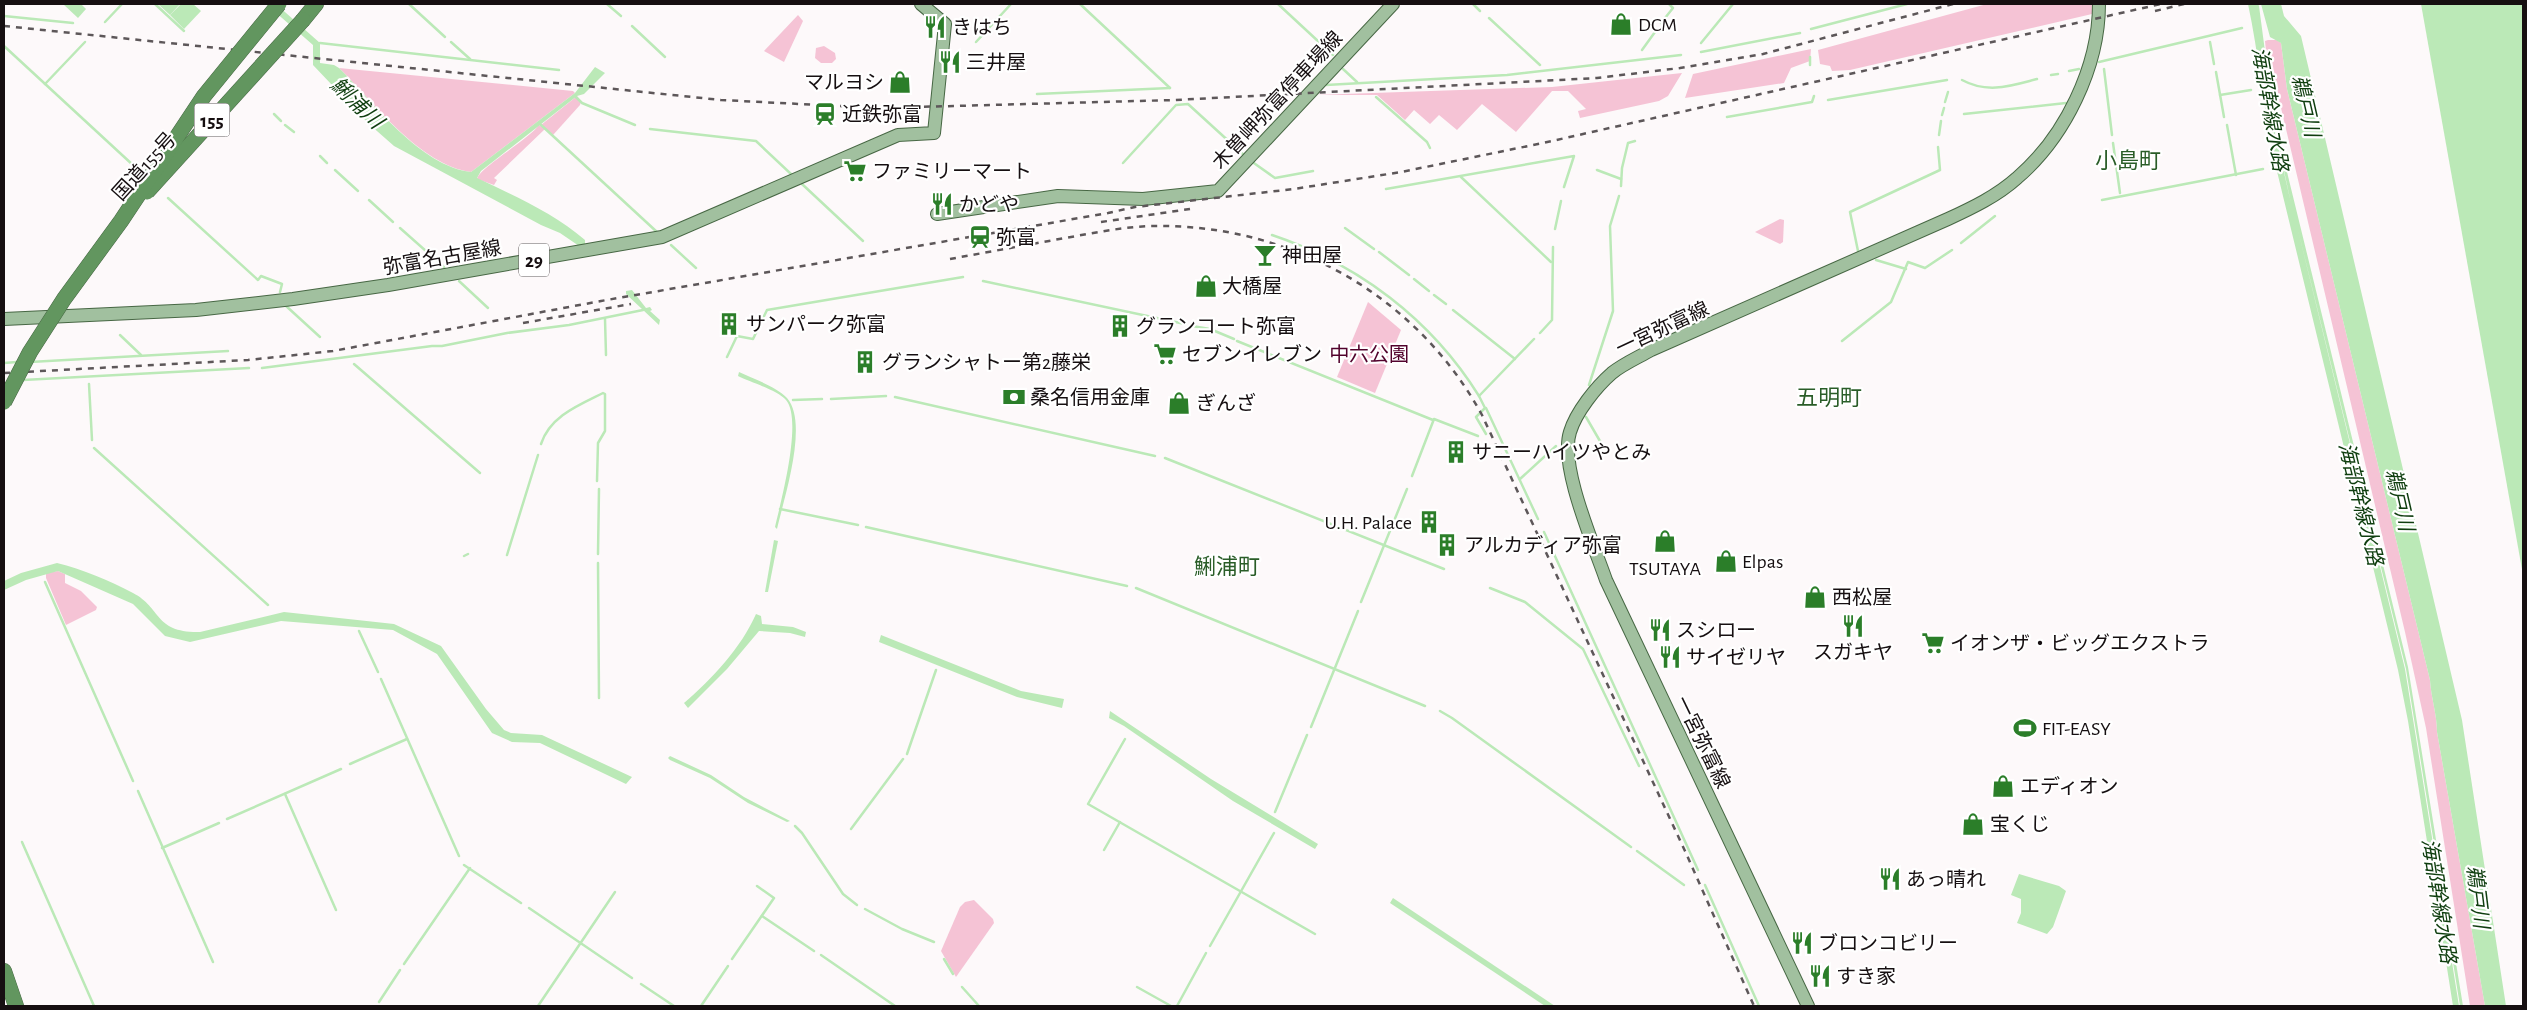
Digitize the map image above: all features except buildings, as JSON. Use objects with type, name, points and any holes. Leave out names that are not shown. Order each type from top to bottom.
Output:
[{"type":"highway","name":"国道155号","points":[[4,402],[30,352],[64,299],[121,221],[204,96],[279,4]]},
{"type":"highway","name":"国道155号","points":[[121,221],[316,4]]},
{"type":"highway","points":[[4,971],[16,1006]]},
{"type":"main road","name":"弥富名古屋線","points":[[4,319],[196,310],[293,299],[388,285],[662,237],[898,135],[934,133],[945,24],[921,4]]},
{"type":"main road","name":"木曽岬弥富停車場線","points":[[937,214],[1058,196],[1143,199],[1218,191],[1393,4]]},
{"type":"main road","name":"一宮弥富線","points":[[1808,1006],[1606,580],[1570,470],[1568,442],[1570,431],[1592,392],[1613,372],[1652,350],[1981,204],[2017,179],[2060,130],[2072,107],[2094,48],[2099,4]]},
{"type":"green space","points":[[1987,4],[2092,4],[2092,14],[1850,70],[1832,71],[1830,66],[1820,64],[1818,50]]},
{"type":"green space","points":[[798,15],[803,21],[784,62],[764,51]]},
{"type":"green space","points":[[2277,40],[2281,43],[2287,89],[2430,680],[2437,732],[2485,1006],[2470,1006],[2426,728],[2277,91],[2270,91],[2265,41]]},
{"type":"green space","points":[[824,46],[835,53],[836,59],[832,63],[821,63],[815,58],[816,48]]},
{"type":"green space","points":[[1811,49],[1810,61],[1791,68],[1784,83],[1685,98],[1693,74]]},
{"type":"green space","points":[[339,68],[573,91],[575,93],[471,172],[452,167],[434,158],[416,145]]},
{"type":"green space","points":[[1682,73],[1668,96],[1659,101],[1580,118],[1578,111],[1586,109],[1568,91],[1552,91],[1516,132],[1482,104],[1457,130],[1439,115],[1430,124],[1414,110],[1405,120],[1377,95],[1314,95],[1552,87]]},
{"type":"green space","points":[[577,96],[581,102],[580,105],[553,135],[541,125]]},
{"type":"green space","points":[[539,125],[545,129],[494,178],[497,180],[494,185],[477,179],[486,168],[534,131]]},
{"type":"green space","points":[[1780,219],[1784,220],[1783,242],[1780,244],[1755,232]]},
{"type":"green space","name":"中六公園","points":[[1368,302],[1401,330],[1375,393],[1337,377]]},
{"type":"green space","points":[[58,571],[65,574],[65,583],[81,591],[97,607],[96,610],[66,625],[46,578],[46,573]]},
{"type":"green space","points":[[974,900],[993,919],[994,923],[956,977],[941,951],[960,907],[965,902]]},
{"type":"water","points":[[63,4],[81,4],[86,9],[78,18]]},
{"type":"water","points":[[158,4],[180,4],[170,15]]},
{"type":"water","points":[[181,4],[193,4],[201,11],[184,29],[170,15]]},
{"type":"water","name":"鯏浦川","points":[[266,4],[277,5],[320,43],[320,63],[334,65],[339,68],[383,115],[416,146],[452,167],[471,172],[575,93],[595,67],[605,73],[584,94],[577,96],[481,171],[477,178],[520,198],[560,221],[585,240],[585,245],[582,248],[560,233],[541,225],[394,146],[369,124],[313,65],[313,45]]},
{"type":"water","name":"海部幹線水路","points":[[2248,4],[2258,4],[2271,97],[2288,176],[2408,667],[2463,1006],[2460,1006],[2406,669],[2296,222],[2405,669],[2459,1006],[2453,1006],[2408,721],[2398,670],[2274,159]],"holes":[[[2263,46],[2268,97],[2291,203],[2267,98]]]},
{"type":"water","name":"鵜戸川","points":[[2261,4],[2281,4],[2284,16],[2301,36],[2462,720],[2506,1006],[2485,1006],[2437,732],[2430,680],[2287,89],[2281,43],[2270,37]]},
{"type":"water","points":[[2421,4],[2523,4],[2523,575]]},
{"type":"water","points":[[632,290],[646,308],[650,307],[652,310],[650,311],[660,320],[659,325],[626,294],[626,291]]},
{"type":"water","points":[[739,372],[777,390],[787,398],[793,410],[796,425],[793,461],[777,529],[775,527],[786,481],[792,442],[791,410],[782,396],[738,376]]},
{"type":"water","points":[[774,540],[778,541],[768,592],[765,592]]},
{"type":"water","points":[[57,563],[96,576],[133,593],[142,599],[166,624],[185,631],[200,632],[284,612],[394,624],[441,646],[486,709],[504,730],[511,733],[542,735],[632,777],[626,784],[540,743],[512,742],[492,733],[437,654],[393,630],[281,621],[190,642],[165,636],[133,604],[58,571],[26,580],[4,590],[4,581],[21,573]]},
{"type":"water","points":[[756,614],[761,616],[762,624],[793,627],[806,632],[805,637],[790,633],[759,631],[727,669],[688,708],[684,703],[705,684],[734,651]]},
{"type":"water","points":[[881,635],[1021,691],[1064,699],[1062,708],[1017,697],[879,642]]},
{"type":"water","points":[[1110,711],[1211,779],[1318,844],[1315,849],[1233,801],[1124,726],[1109,718]]},
{"type":"water","points":[[670,756],[711,775],[744,797],[790,821],[787,822],[748,803],[710,778],[670,760],[668,758]]},
{"type":"water","points":[[2019,874],[2059,886],[2066,891],[2053,927],[2047,934],[2017,923],[2021,913],[2021,899],[2011,895]]},
{"type":"water","points":[[1393,898],[1555,1006],[1545,1006],[1390,903]]},
{"type":"waterway","points":[[105,22],[122,4]]},
{"type":"waterway","points":[[155,4],[184,31]]},
{"type":"waterway","points":[[409,4],[445,37]]},
{"type":"waterway","points":[[607,4],[621,16]]},
{"type":"waterway","points":[[976,42],[1011,4]]},
{"type":"waterway","points":[[1080,4],[1170,88]]},
{"type":"waterway","points":[[1278,4],[1333,55]]},
{"type":"waterway","points":[[1473,4],[1480,11]]},
{"type":"waterway","points":[[1661,23],[1673,8],[1669,4]]},
{"type":"waterway","points":[[1701,43],[1733,4]]},
{"type":"waterway","points":[[1811,29],[1907,4]]},
{"type":"waterway","points":[[4,16],[73,23]]},
{"type":"waterway","points":[[1489,18],[1540,65]]},
{"type":"waterway","points":[[632,26],[665,57]]},
{"type":"waterway","points":[[2099,62],[2242,28]]},
{"type":"waterway","points":[[1642,50],[1655,32]]},
{"type":"waterway","points":[[1701,52],[1800,33]]},
{"type":"waterway","points":[[45,84],[85,42]]},
{"type":"waterway","points":[[451,42],[470,59]]},
{"type":"waterway","points":[[2210,42],[2214,64]]},
{"type":"waterway","points":[[320,43],[559,70]]},
{"type":"waterway","points":[[4,46],[134,166]]},
{"type":"waterway","points":[[1326,85],[1507,75],[1681,55]]},
{"type":"waterway","points":[[1810,57],[1810,65]]},
{"type":"waterway","points":[[1343,69],[1357,82]]},
{"type":"waterway","points":[[2069,71],[2079,69]]},
{"type":"waterway","points":[[2104,69],[2112,135]]},
{"type":"waterway","points":[[2216,72],[2224,117]]},
{"type":"waterway","points":[[2051,75],[2058,74]]},
{"type":"waterway","points":[[1962,80],[1981,87],[1990,88],[2037,79]]},
{"type":"waterway","points":[[1828,100],[1947,80]]},
{"type":"waterway","points":[[1037,94],[1170,88]]},
{"type":"waterway","name":"海部幹線水路","points":[[2220,95],[2251,90]]},
{"type":"waterway","points":[[1945,102],[1948,92]]},
{"type":"waterway","points":[[1727,117],[1812,102],[1814,96]]},
{"type":"waterway","points":[[576,97],[582,103],[635,125]]},
{"type":"waterway","points":[[1376,97],[1427,142],[1430,148]]},
{"type":"waterway","points":[[1964,114],[2066,103]]},
{"type":"waterway","points":[[1123,163],[1176,105],[1188,104],[1245,156]]},
{"type":"waterway","points":[[1942,115],[1944,108]]},
{"type":"waterway","points":[[274,114],[281,121]]},
{"type":"waterway","points":[[1939,135],[1941,121]]},
{"type":"waterway","points":[[540,124],[657,232]]},
{"type":"waterway","points":[[285,125],[294,132]]},
{"type":"waterway","points":[[2227,125],[2236,175]]},
{"type":"waterway","points":[[650,129],[756,141],[791,174]]},
{"type":"waterway","points":[[1621,186],[1622,168],[1628,143],[1635,141]]},
{"type":"waterway","points":[[2113,143],[2120,193]]},
{"type":"waterway","points":[[1858,251],[1850,212],[1940,170],[1938,147]]},
{"type":"waterway","points":[[320,156],[327,163]]},
{"type":"waterway","points":[[1386,189],[1574,156],[1564,187]]},
{"type":"waterway","points":[[1251,161],[1275,178],[1313,171]]},
{"type":"waterway","name":"海部幹線水路","points":[[2102,200],[2263,169]]},
{"type":"waterway","points":[[335,170],[358,191]]},
{"type":"waterway","points":[[1597,170],[1621,179]]},
{"type":"waterway","points":[[1461,177],[1551,262]]},
{"type":"waterway","points":[[802,184],[863,241]]},
{"type":"waterway","points":[[1589,385],[1613,311],[1610,226],[1619,196]]},
{"type":"waterway","points":[[168,198],[258,280],[261,276],[282,284],[280,292]]},
{"type":"waterway","points":[[369,200],[393,222]]},
{"type":"waterway","points":[[1555,229],[1561,201]]},
{"type":"waterway","points":[[1961,243],[1995,216]]},
{"type":"waterway","points":[[400,228],[444,267]]},
{"type":"waterway","points":[[1345,228],[1374,249]]},
{"type":"waterway","points":[[1272,235],[1304,247],[1334,262],[1363,278],[1390,297],[1439,342],[1479,396]]},
{"type":"waterway","points":[[671,245],[696,268]]},
{"type":"waterway","points":[[1540,333],[1552,320],[1553,247]]},
{"type":"waterway","points":[[1842,341],[1891,302],[1908,262],[1925,268],[1952,250]]},
{"type":"waterway","points":[[1379,252],[1409,275]]},
{"type":"waterway","points":[[1876,260],[1906,269]]},
{"type":"waterway","points":[[727,357],[737,336],[753,339],[767,310],[963,277]]},
{"type":"waterway","points":[[1414,279],[1429,291]]},
{"type":"waterway","points":[[459,281],[488,308]]},
{"type":"waterway","points":[[983,281],[1185,324]]},
{"type":"waterway","points":[[1434,295],[1446,304]]},
{"type":"waterway","points":[[285,305],[320,337]]},
{"type":"waterway","points":[[262,368],[442,346],[507,333],[569,325],[643,310]]},
{"type":"waterway","points":[[1453,310],[1515,359]]},
{"type":"waterway","points":[[605,319],[606,355]]},
{"type":"waterway","points":[[1192,326],[1210,329],[1234,339]]},
{"type":"waterway","points":[[120,335],[141,355]]},
{"type":"waterway","points":[[1486,434],[1476,417],[1485,408],[1479,396],[1534,339]]},
{"type":"waterway","points":[[1237,341],[1433,420]]},
{"type":"waterway","points":[[30,362],[228,351]]},
{"type":"waterway","points":[[4,363],[17,362]]},
{"type":"waterway","points":[[354,364],[480,473]]},
{"type":"waterway","points":[[23,380],[249,368]]},
{"type":"waterway","points":[[89,384],[92,440]]},
{"type":"waterway","points":[[541,444],[545,434],[558,419],[584,402],[603,393],[605,394],[605,431],[598,443],[597,481]]},
{"type":"waterway","points":[[831,399],[886,396]]},
{"type":"waterway","points":[[895,397],[1155,456]]},
{"type":"waterway","points":[[793,400],[822,399]]},
{"type":"waterway","points":[[1486,408],[1538,519]]},
{"type":"waterway","points":[[1586,417],[1604,448]]},
{"type":"waterway","points":[[1412,476],[1434,419],[1478,436]]},
{"type":"waterway","points":[[1520,479],[1556,446]]},
{"type":"waterway","points":[[94,448],[268,605]]},
{"type":"waterway","points":[[507,555],[538,455]]},
{"type":"waterway","points":[[1165,458],[1444,569]]},
{"type":"waterway","points":[[598,554],[599,489]]},
{"type":"waterway","points":[[1361,602],[1407,489]]},
{"type":"waterway","points":[[780,509],[858,525]]},
{"type":"waterway","points":[[866,527],[1127,586]]},
{"type":"waterway","points":[[1544,532],[1698,870]]},
{"type":"waterway","points":[[464,556],[468,554]]},
{"type":"waterway","points":[[598,563],[599,698]]},
{"type":"waterway","points":[[45,582],[133,781]]},
{"type":"waterway","points":[[1136,588],[1425,706]]},
{"type":"waterway","points":[[1490,588],[1525,602],[1583,649],[1639,766]]},
{"type":"waterway","points":[[1311,727],[1358,611]]},
{"type":"waterway","points":[[359,631],[378,672]]},
{"type":"waterway","points":[[907,754],[936,670]]},
{"type":"waterway","points":[[381,679],[459,856]]},
{"type":"waterway","points":[[1440,711],[1631,847]]},
{"type":"waterway","points":[[1275,812],[1307,735]]},
{"type":"waterway","points":[[350,764],[407,739]]},
{"type":"waterway","points":[[1125,739],[1088,804],[1315,934]]},
{"type":"waterway","points":[[851,829],[903,759]]},
{"type":"waterway","points":[[227,819],[341,769]]},
{"type":"waterway","points":[[138,791],[213,962]]},
{"type":"waterway","points":[[285,794],[336,910]]},
{"type":"waterway","points":[[1104,850],[1120,822]]},
{"type":"waterway","points":[[162,848],[219,823]]},
{"type":"waterway","points":[[795,826],[802,833],[843,894],[857,905]]},
{"type":"waterway","points":[[1210,946],[1274,833]]},
{"type":"waterway","points":[[22,842],[94,1006]]},
{"type":"waterway","points":[[1637,851],[1684,885]]},
{"type":"waterway","points":[[464,865],[521,903]]},
{"type":"waterway","points":[[404,964],[470,868]]},
{"type":"waterway","points":[[1705,885],[1759,1006]]},
{"type":"waterway","points":[[732,959],[774,898],[757,886]]},
{"type":"waterway","points":[[538,1006],[615,892]]},
{"type":"waterway","points":[[529,908],[632,978]]},
{"type":"waterway","points":[[865,909],[902,929],[934,942]]},
{"type":"waterway","points":[[762,916],[814,951]]},
{"type":"waterway","points":[[1177,1006],[1206,953]]},
{"type":"waterway","points":[[821,955],[895,1006]]},
{"type":"waterway","points":[[944,959],[953,974]]},
{"type":"waterway","points":[[701,1006],[728,966]]},
{"type":"waterway","points":[[379,1002],[400,970]]},
{"type":"waterway","points":[[641,984],[674,1006]]},
{"type":"waterway","points":[[962,987],[979,1006]]},
{"type":"waterway","points":[[1137,987],[1171,1006]]},
{"type":"railway","points":[[4,26],[721,100],[879,108],[1175,100],[1597,78],[1680,68],[1763,54],[1953,4]]},
{"type":"railway","points":[[4,373],[248,360],[333,351],[601,301],[1135,207],[1294,189],[1401,172],[1543,143],[2161,4]]},
{"type":"railway","points":[[2155,11],[2184,4]]},
{"type":"railway","points":[[1101,222],[1190,209]]},
{"type":"railway","points":[[950,259],[1097,232],[1129,228],[1151,226],[1202,228],[1251,237],[1299,253],[1343,274],[1384,301],[1422,334],[1454,372],[1482,415],[1685,851],[1754,1006]]},
{"type":"railway","points":[[523,323],[631,304]]},
{"type":"place","name":"DCM","points":[[1621,24]]},
{"type":"place","name":"きはち","points":[[935,27]]},
{"type":"place","name":"三井屋","points":[[950,62]]},
{"type":"place","name":"マルヨシ","points":[[900,82]]},
{"type":"place","name":"近鉄弥富","points":[[825,114]]},
{"type":"place","name":"ファミリーマート","points":[[855,171]]},
{"type":"place","name":"かどや","points":[[942,204]]},
{"type":"place","name":"弥富","points":[[980,237]]},
{"type":"place","name":"神田屋","points":[[1265,255]]},
{"type":"place","name":"大橋屋","points":[[1206,286]]},
{"type":"place","name":"サンパーク弥富","points":[[729,324]]},
{"type":"place","name":"グランコート弥富","points":[[1120,326]]},
{"type":"place","name":"セブンイレブン","points":[[1165,354]]},
{"type":"place","name":"グランシャトー第2藤栄","points":[[865,362]]},
{"type":"place","name":"桑名信用金庫","points":[[1014,397]]},
{"type":"place","name":"ぎんざ","points":[[1179,403]]},
{"type":"place","name":"サニーハイツやとみ","points":[[1456,452]]},
{"type":"place","name":"U.H. Palace","points":[[1429,522]]},
{"type":"place","name":"TSUTAYA","points":[[1665,541]]},
{"type":"place","name":"アルカディア弥富","points":[[1447,545]]},
{"type":"place","name":"Elpas","points":[[1726,561]]},
{"type":"place","name":"西松屋","points":[[1815,597]]},
{"type":"place","name":"スガキヤ","points":[[1853,626]]},
{"type":"place","name":"スシロー","points":[[1660,630]]},
{"type":"place","name":"イオンザ・ビッグエクストラ","points":[[1933,643]]},
{"type":"place","name":"サイゼリヤ","points":[[1670,657]]},
{"type":"place","name":"FIT-EASY","points":[[2025,728]]},
{"type":"place","name":"エディオン","points":[[2003,786]]},
{"type":"place","name":"宝くじ","points":[[1973,824]]},
{"type":"place","name":"あっ晴れ","points":[[1890,879]]},
{"type":"place","name":"ブロンコビリー","points":[[1802,943]]},
{"type":"place","name":"すき家","points":[[1820,976]]},
{"type":"district","name":"小島町","points":[[2128,160]]},
{"type":"district","name":"五明町","points":[[1829,397]]},
{"type":"district","name":"鯏浦町","points":[[1227,566]]}]
